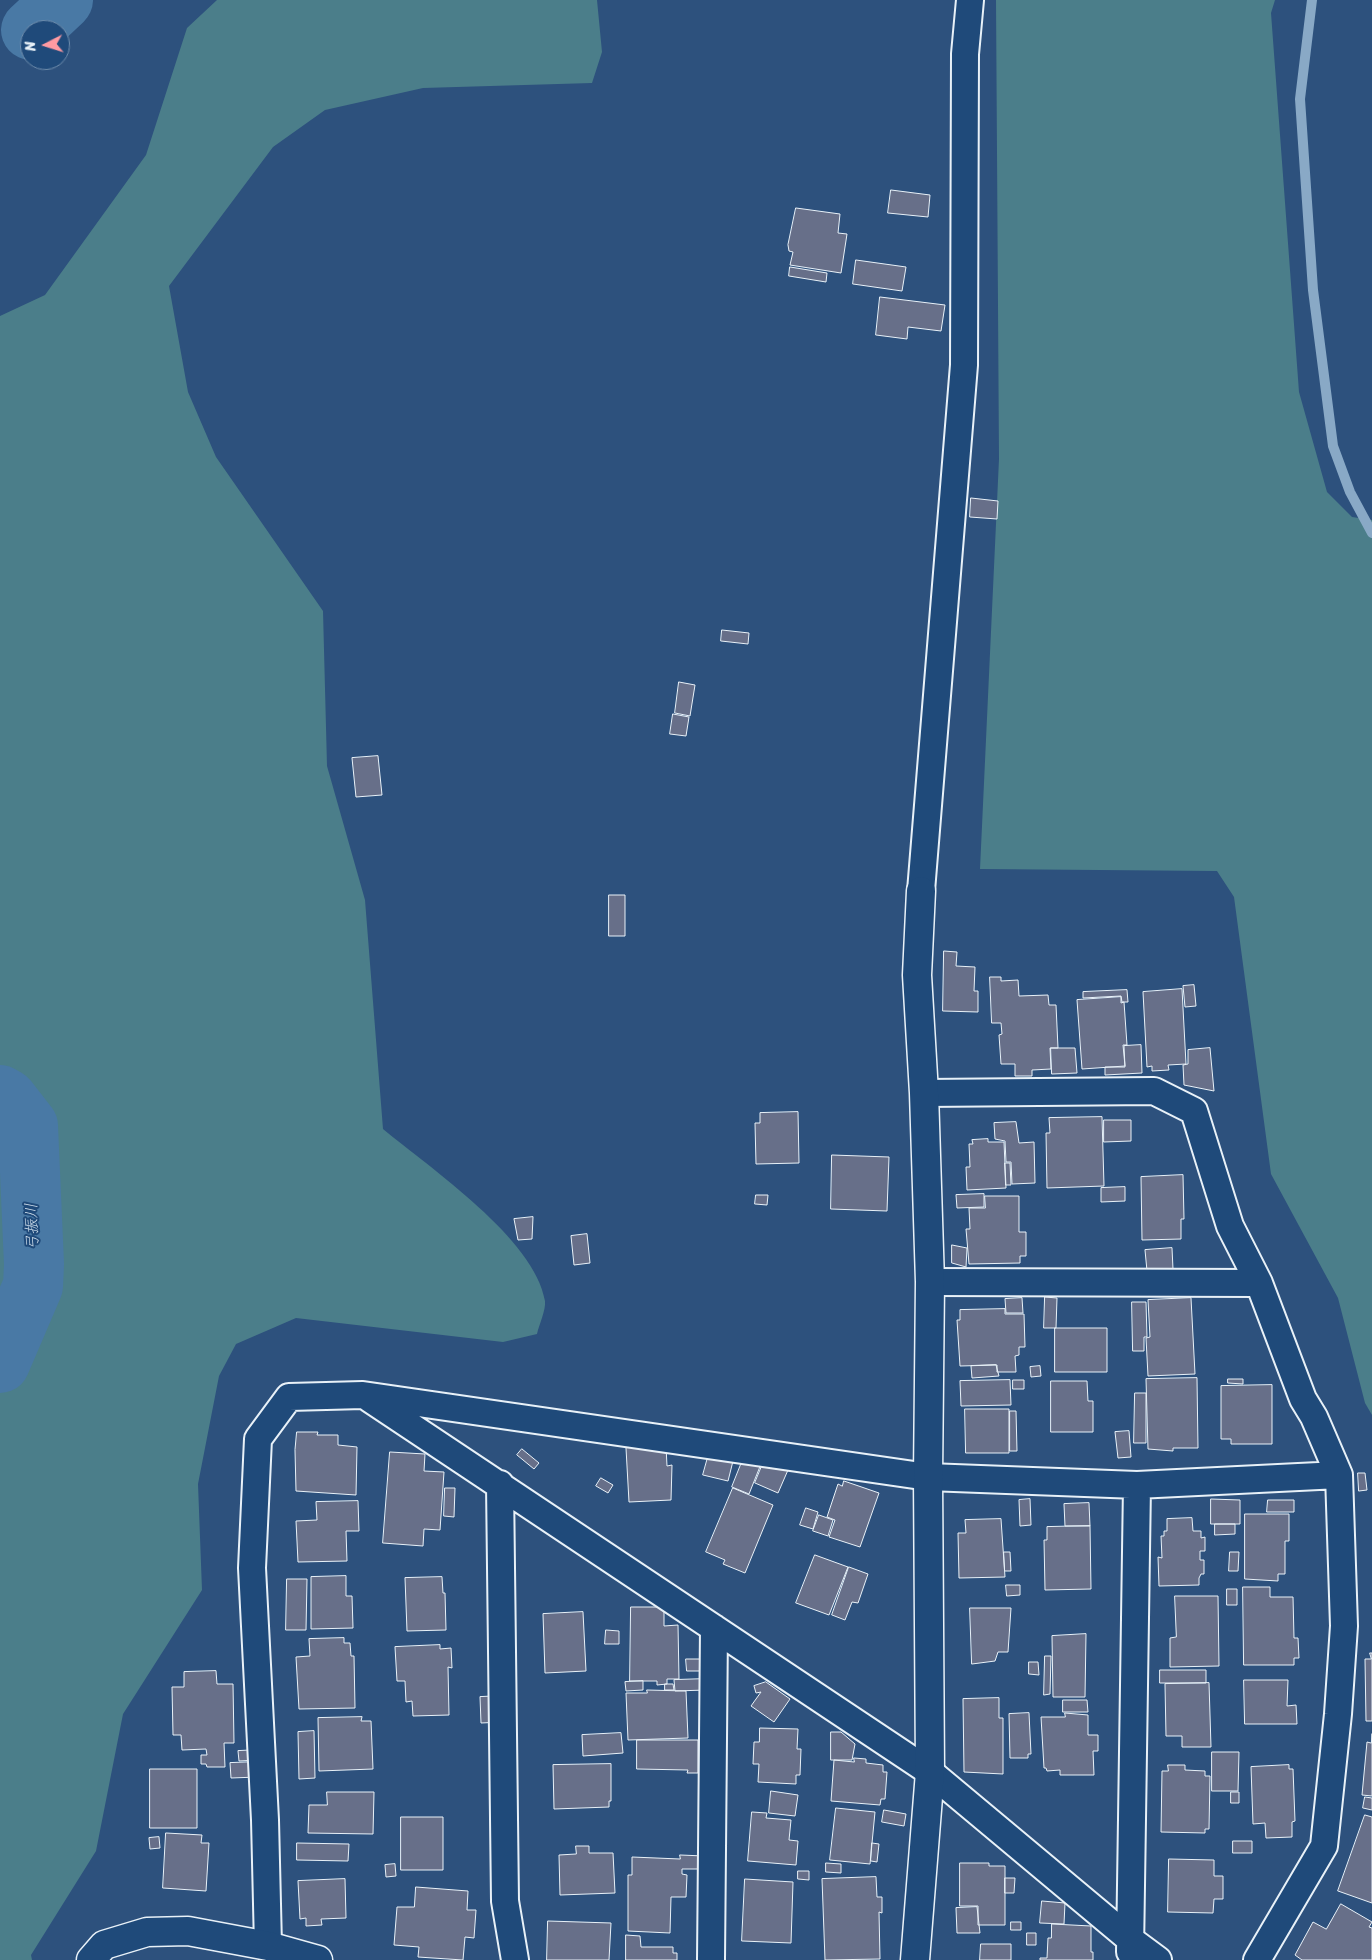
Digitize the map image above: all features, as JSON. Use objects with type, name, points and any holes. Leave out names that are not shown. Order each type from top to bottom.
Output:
[{"type":"street","points":[[915,1960],[930,1772],[928,1477],[930,1282],[924,1093],[917,975],[921,891],[964,365],[965,54],[970,0]]},
{"type":"street","points":[[924,1093],[1154,1091],[1194,1111],[1230,1226],[1259,1283],[1303,1399],[1314,1416],[1339,1475],[1344,1626],[1338,1714],[1324,1846],[1257,1960]]},
{"type":"street","points":[[930,1282],[1259,1283]]},
{"type":"street","points":[[268,1946],[265,1820],[252,1568],[258,1439],[289,1397],[363,1395],[928,1477],[1137,1485],[1339,1475]]},
{"type":"street","points":[[363,1395],[500,1484],[930,1772],[1130,1950],[1158,1960]]},
{"type":"street","points":[[500,1484],[505,1901],[515,1960]]},
{"type":"street","points":[[1130,1950],[1137,1485]]},
{"type":"street","points":[[712,1960],[714,1628]]},
{"type":"street","points":[[91,1960],[104,1945],[147,1932],[188,1931],[268,1946],[318,1960]]},
{"type":"green space","points":[[217,0],[597,0],[602,52],[592,83],[423,88],[325,110],[273,147],[169,286],[188,392],[216,457],[323,611],[327,766],[365,900],[383,1129],[478,1206],[502,1230],[522,1253],[537,1277],[545,1305],[537,1334],[503,1342],[296,1318],[236,1344],[219,1376],[198,1484],[202,1590],[123,1714],[96,1851],[31,1955],[32,1960],[0,1960],[0,316],[45,295],[146,155],[187,28]]},
{"type":"green space","points":[[996,0],[1275,0],[1271,13],[1299,392],[1327,492],[1352,517],[1372,520],[1372,1415],[1365,1403],[1338,1298],[1271,1174],[1234,897],[1217,871],[980,869],[999,459]]},
{"type":"building","points":[[891,190],[930,195],[928,217],[888,213]]},
{"type":"building","points":[[796,208],[840,214],[838,233],[847,234],[841,273],[790,265],[793,252],[789,251],[788,245]]},
{"type":"building","points":[[856,260],[906,267],[902,291],[853,284]]},
{"type":"building","points":[[790,267],[827,273],[826,282],[789,276]]},
{"type":"building","points":[[880,297],[945,305],[941,331],[908,327],[907,339],[876,335]]},
{"type":"building","points":[[971,498],[998,501],[997,519],[970,517]]},
{"type":"building","points":[[722,630],[749,633],[748,644],[721,641]]},
{"type":"building","points":[[679,682],[695,685],[690,716],[675,713]]},
{"type":"building","points":[[673,714],[689,717],[686,736],[670,734]]},
{"type":"building","points":[[378,756],[382,795],[356,797],[352,758]]},
{"type":"building","points":[[609,895],[625,895],[625,936],[609,936]]},
{"type":"building","points":[[944,951],[957,952],[956,966],[975,967],[974,991],[978,991],[978,1012],[943,1011]]},
{"type":"building","points":[[990,977],[1001,977],[1001,981],[1018,980],[1019,996],[1048,995],[1049,1005],[1056,1005],[1058,1048],[1050,1048],[1051,1069],[1032,1070],[1032,1076],[1015,1076],[1015,1064],[1001,1064],[999,1035],[1002,1034],[1001,1023],[992,1023]]},
{"type":"building","points":[[1194,985],[1196,1006],[1185,1007],[1183,986]]},
{"type":"building","points":[[1182,989],[1186,1064],[1168,1065],[1169,1070],[1152,1071],[1152,1066],[1147,1067],[1143,992]]},
{"type":"building","points":[[1127,990],[1128,1002],[1122,1002],[1121,996],[1083,998],[1083,992]]},
{"type":"building","points":[[1121,997],[1121,1003],[1124,1002],[1127,1045],[1123,1045],[1125,1066],[1082,1069],[1077,1000]]},
{"type":"building","points":[[1141,1045],[1142,1073],[1105,1075],[1105,1067],[1125,1067],[1124,1046]]},
{"type":"building","points":[[1051,1048],[1075,1048],[1077,1073],[1052,1074]]},
{"type":"building","points":[[1210,1048],[1214,1091],[1184,1085],[1183,1065],[1188,1064],[1188,1050]]},
{"type":"building","points":[[798,1112],[799,1163],[756,1164],[755,1123],[760,1123],[760,1113]]},
{"type":"building","points":[[1102,1117],[1104,1186],[1047,1188],[1046,1133],[1050,1133],[1049,1118]]},
{"type":"building","points":[[1104,1120],[1131,1120],[1131,1141],[1104,1142]]},
{"type":"building","points":[[1016,1122],[1019,1143],[1034,1142],[1035,1183],[1012,1184],[1011,1162],[1006,1162],[1005,1141],[995,1139],[994,1123]]},
{"type":"building","points":[[988,1139],[988,1142],[1004,1142],[1006,1188],[967,1190],[966,1167],[970,1167],[969,1144],[973,1144],[972,1140]]},
{"type":"building","points":[[832,1155],[889,1157],[887,1211],[831,1209]]},
{"type":"building","points":[[1005,1163],[1010,1163],[1011,1185],[1006,1185]]},
{"type":"building","points":[[1183,1175],[1184,1219],[1181,1219],[1181,1239],[1142,1240],[1141,1177]]},
{"type":"building","points":[[1125,1187],[1125,1201],[1101,1202],[1101,1188]]},
{"type":"building","points":[[984,1194],[984,1207],[957,1208],[956,1195]]},
{"type":"building","points":[[756,1195],[768,1195],[767,1205],[755,1204]]},
{"type":"building","points":[[985,1196],[1019,1196],[1019,1232],[1026,1232],[1026,1256],[1020,1256],[1020,1263],[969,1264],[966,1229],[970,1229],[969,1208],[985,1208]]},
{"type":"building","points":[[533,1217],[532,1239],[518,1240],[514,1219]]},
{"type":"building","points":[[587,1234],[590,1263],[574,1265],[571,1236]]},
{"type":"building","points":[[952,1245],[967,1248],[966,1267],[952,1263]]},
{"type":"building","points":[[1172,1248],[1173,1269],[1147,1271],[1145,1250]]},
{"type":"building","points":[[1045,1297],[1057,1298],[1056,1328],[1044,1328]]},
{"type":"building","points":[[1022,1298],[1023,1313],[1006,1313],[1005,1299]]},
{"type":"building","points":[[1191,1298],[1195,1374],[1148,1376],[1146,1338],[1150,1337],[1148,1300]]},
{"type":"building","points":[[1132,1302],[1146,1302],[1147,1337],[1144,1337],[1144,1351],[1133,1351]]},
{"type":"building","points":[[1005,1309],[1005,1314],[1024,1314],[1025,1347],[1019,1347],[1019,1355],[1015,1356],[1016,1372],[997,1372],[997,1365],[960,1366],[957,1320],[960,1320],[960,1310]]},
{"type":"building","points":[[1055,1328],[1107,1328],[1107,1372],[1055,1372]]},
{"type":"building","points":[[996,1365],[999,1376],[972,1378],[971,1366]]},
{"type":"building","points":[[1040,1366],[1041,1376],[1031,1377],[1030,1367]]},
{"type":"building","points":[[1197,1378],[1198,1448],[1173,1448],[1173,1451],[1148,1449],[1146,1379]]},
{"type":"building","points":[[1228,1379],[1243,1379],[1243,1384],[1228,1383]]},
{"type":"building","points":[[1010,1380],[1011,1405],[961,1406],[960,1381]]},
{"type":"building","points":[[1013,1380],[1024,1380],[1024,1389],[1013,1389]]},
{"type":"building","points":[[1051,1381],[1087,1381],[1088,1401],[1093,1401],[1093,1432],[1051,1432]]},
{"type":"building","points":[[1272,1385],[1272,1444],[1231,1444],[1231,1439],[1221,1439],[1221,1386]]},
{"type":"building","points":[[1135,1393],[1146,1393],[1146,1443],[1134,1443]]},
{"type":"building","points":[[965,1409],[1009,1409],[1009,1453],[966,1453]]},
{"type":"building","points":[[1010,1411],[1016,1411],[1017,1451],[1010,1451]]},
{"type":"building","points":[[1129,1431],[1131,1457],[1118,1458],[1115,1432]]},
{"type":"building","points":[[297,1432],[318,1432],[317,1435],[338,1435],[338,1445],[357,1447],[356,1495],[296,1491],[295,1450]]},
{"type":"building","points":[[666,1446],[667,1466],[672,1465],[671,1500],[629,1502],[626,1448]]},
{"type":"building","points":[[522,1449],[539,1463],[534,1469],[517,1455]]},
{"type":"building","points":[[710,1450],[734,1457],[728,1481],[703,1475]]},
{"type":"building","points":[[390,1452],[425,1454],[424,1471],[444,1472],[440,1530],[424,1529],[423,1546],[383,1543]]},
{"type":"building","points":[[744,1457],[761,1464],[749,1494],[732,1487]]},
{"type":"building","points":[[764,1461],[788,1470],[778,1493],[755,1483]]},
{"type":"building","points":[[1358,1473],[1365,1473],[1367,1490],[1359,1491]]},
{"type":"building","points":[[601,1478],[613,1485],[608,1493],[596,1486]]},
{"type":"building","points":[[844,1481],[879,1493],[860,1547],[829,1537],[835,1520],[827,1517],[838,1484],[842,1486]]},
{"type":"building","points":[[445,1488],[455,1488],[454,1517],[444,1516]]},
{"type":"building","points":[[733,1488],[773,1505],[745,1573],[723,1564],[725,1560],[706,1552]]},
{"type":"building","points":[[1030,1499],[1031,1525],[1020,1526],[1019,1500]]},
{"type":"building","points":[[1211,1499],[1240,1500],[1240,1524],[1211,1524]]},
{"type":"building","points":[[1268,1500],[1294,1500],[1294,1512],[1267,1512]]},
{"type":"building","points":[[358,1501],[359,1531],[346,1531],[347,1561],[298,1562],[296,1521],[317,1520],[316,1502]]},
{"type":"building","points":[[1089,1503],[1090,1526],[1065,1526],[1064,1504]]},
{"type":"building","points":[[806,1508],[818,1512],[813,1529],[800,1525]]},
{"type":"building","points":[[1245,1514],[1289,1514],[1289,1541],[1285,1541],[1285,1574],[1278,1574],[1278,1581],[1245,1579]]},
{"type":"building","points":[[819,1515],[833,1520],[828,1536],[813,1531]]},
{"type":"building","points":[[1192,1518],[1193,1531],[1201,1531],[1201,1538],[1205,1537],[1205,1551],[1200,1551],[1200,1560],[1204,1560],[1204,1574],[1201,1574],[1199,1578],[1199,1585],[1159,1586],[1158,1557],[1162,1558],[1161,1536],[1164,1536],[1164,1531],[1167,1531],[1167,1519]]},
{"type":"building","points":[[1001,1519],[1005,1577],[959,1578],[958,1533],[966,1533],[965,1520]]},
{"type":"building","points":[[1215,1524],[1235,1524],[1235,1534],[1215,1535]]},
{"type":"building","points":[[1090,1526],[1091,1589],[1045,1590],[1044,1540],[1047,1540],[1047,1527]]},
{"type":"building","points":[[1004,1552],[1010,1552],[1011,1571],[1005,1571]]},
{"type":"building","points":[[1230,1552],[1239,1552],[1238,1571],[1229,1571]]},
{"type":"building","points":[[815,1555],[848,1567],[829,1615],[796,1603]]},
{"type":"building","points":[[849,1567],[868,1574],[858,1603],[852,1602],[845,1620],[832,1615]]},
{"type":"building","points":[[346,1576],[346,1596],[352,1596],[353,1628],[311,1629],[311,1577]]},
{"type":"building","points":[[442,1577],[443,1593],[445,1593],[446,1630],[407,1631],[405,1578]]},
{"type":"building","points":[[287,1579],[307,1579],[306,1630],[286,1630]]},
{"type":"building","points":[[1006,1585],[1020,1585],[1020,1595],[1007,1596]]},
{"type":"building","points":[[1243,1587],[1270,1587],[1270,1597],[1293,1597],[1294,1638],[1298,1638],[1299,1658],[1294,1658],[1294,1665],[1244,1665]]},
{"type":"building","points":[[1227,1589],[1237,1589],[1237,1605],[1227,1605]]},
{"type":"building","points":[[1175,1596],[1218,1596],[1219,1666],[1170,1667],[1170,1638],[1176,1637]]},
{"type":"building","points":[[631,1607],[664,1607],[664,1626],[678,1625],[679,1679],[667,1679],[667,1684],[657,1685],[657,1681],[630,1681]]},
{"type":"building","points":[[970,1608],[1011,1608],[1008,1652],[998,1652],[995,1661],[972,1664]]},
{"type":"building","points":[[583,1612],[586,1671],[545,1673],[543,1614]]},
{"type":"building","points":[[606,1630],[619,1631],[619,1644],[605,1644]]},
{"type":"building","points":[[1086,1634],[1085,1697],[1053,1697],[1052,1636]]},
{"type":"building","points":[[344,1638],[344,1643],[350,1643],[351,1656],[354,1656],[355,1708],[299,1709],[296,1657],[310,1656],[309,1639]]},
{"type":"building","points":[[440,1645],[440,1649],[451,1648],[452,1668],[448,1667],[449,1715],[413,1716],[412,1701],[406,1702],[405,1681],[397,1681],[395,1647]]},
{"type":"building","points":[[1370,1653],[1372,1653],[1372,1721],[1366,1721],[1365,1659],[1371,1659]]},
{"type":"building","points":[[1045,1656],[1051,1656],[1050,1694],[1044,1695]]},
{"type":"building","points":[[686,1659],[700,1659],[700,1671],[687,1671]]},
{"type":"building","points":[[1029,1662],[1038,1662],[1039,1675],[1029,1674]]},
{"type":"building","points":[[1160,1670],[1206,1670],[1206,1683],[1160,1683]]},
{"type":"building","points":[[216,1671],[217,1684],[233,1684],[234,1743],[224,1743],[225,1767],[207,1767],[206,1764],[201,1764],[201,1755],[207,1755],[206,1749],[182,1750],[181,1735],[173,1735],[172,1687],[184,1687],[184,1672]]},
{"type":"building","points":[[706,1679],[706,1690],[675,1691],[674,1680]]},
{"type":"building","points":[[1244,1680],[1288,1680],[1287,1706],[1296,1705],[1297,1724],[1245,1724]]},
{"type":"building","points":[[643,1681],[643,1690],[626,1691],[625,1682]]},
{"type":"building","points":[[766,1682],[790,1699],[774,1722],[751,1706],[761,1692],[756,1693],[754,1686]]},
{"type":"building","points":[[1209,1683],[1211,1747],[1182,1747],[1182,1736],[1166,1736],[1165,1684]]},
{"type":"building","points":[[665,1684],[673,1684],[674,1690],[665,1690]]},
{"type":"building","points":[[647,1690],[686,1691],[688,1738],[628,1740],[626,1693],[647,1693]]},
{"type":"building","points":[[502,1696],[502,1722],[481,1723],[480,1697]]},
{"type":"building","points":[[999,1698],[999,1718],[1003,1718],[1003,1774],[964,1772],[963,1699]]},
{"type":"building","points":[[1063,1700],[1087,1700],[1088,1712],[1063,1712]]},
{"type":"building","points":[[1029,1713],[1031,1754],[1028,1754],[1028,1758],[1010,1758],[1009,1714]]},
{"type":"building","points":[[1065,1713],[1088,1715],[1088,1735],[1098,1735],[1098,1751],[1093,1751],[1094,1775],[1060,1775],[1060,1770],[1047,1771],[1044,1768],[1041,1717],[1065,1717]]},
{"type":"building","points":[[362,1717],[361,1721],[371,1721],[373,1769],[319,1771],[318,1718]]},
{"type":"building","points":[[760,1728],[798,1729],[797,1749],[801,1749],[800,1775],[796,1775],[796,1784],[758,1782],[759,1764],[753,1764],[754,1742],[759,1742]]},
{"type":"building","points":[[314,1731],[315,1778],[299,1779],[298,1732]]},
{"type":"building","points":[[831,1732],[841,1732],[855,1744],[852,1760],[831,1760]]},
{"type":"building","points":[[621,1733],[623,1753],[583,1756],[582,1735]]},
{"type":"building","points":[[1372,1734],[1372,1796],[1362,1795],[1367,1742],[1371,1743]]},
{"type":"building","points":[[637,1740],[698,1740],[698,1773],[687,1773],[688,1770],[637,1769]]},
{"type":"building","points":[[259,1750],[259,1760],[239,1761],[238,1751]]},
{"type":"building","points":[[1212,1752],[1239,1752],[1238,1791],[1212,1791]]},
{"type":"building","points":[[854,1758],[866,1759],[866,1763],[883,1765],[883,1772],[887,1772],[885,1799],[881,1799],[880,1805],[831,1801],[834,1760],[854,1762]]},
{"type":"building","points":[[257,1762],[258,1777],[231,1778],[230,1763]]},
{"type":"building","points":[[611,1764],[611,1801],[609,1801],[609,1807],[554,1809],[553,1765]]},
{"type":"building","points":[[1168,1765],[1185,1765],[1185,1770],[1205,1771],[1205,1776],[1210,1776],[1209,1829],[1205,1829],[1205,1833],[1161,1832],[1162,1771],[1168,1771]]},
{"type":"building","points":[[1289,1765],[1289,1769],[1293,1769],[1295,1821],[1292,1822],[1292,1837],[1266,1838],[1265,1823],[1253,1824],[1251,1767]]},
{"type":"building","points":[[150,1769],[197,1769],[197,1828],[150,1828]]},
{"type":"building","points":[[771,1791],[798,1795],[795,1816],[769,1813]]},
{"type":"building","points":[[327,1792],[374,1792],[373,1834],[308,1833],[309,1805],[327,1805]]},
{"type":"building","points":[[1231,1792],[1239,1792],[1239,1803],[1231,1803]]},
{"type":"building","points":[[1365,1797],[1372,1798],[1372,1810],[1363,1808]]},
{"type":"building","points":[[836,1808],[875,1812],[870,1864],[830,1860]]},
{"type":"building","points":[[884,1810],[906,1814],[904,1826],[882,1822]]},
{"type":"building","points":[[752,1812],[767,1813],[766,1818],[791,1820],[789,1840],[798,1841],[796,1865],[748,1861]]},
{"type":"building","points":[[1365,1815],[1372,1817],[1372,1903],[1338,1891]]},
{"type":"building","points":[[401,1817],[443,1817],[443,1870],[401,1870]]},
{"type":"building","points":[[166,1833],[202,1835],[201,1843],[209,1843],[206,1891],[163,1888]]},
{"type":"building","points":[[159,1837],[160,1848],[150,1849],[149,1838]]},
{"type":"building","points":[[1233,1841],[1252,1841],[1252,1853],[1233,1853]]},
{"type":"building","points":[[297,1843],[349,1844],[348,1861],[297,1860]]},
{"type":"building","points":[[872,1843],[879,1844],[877,1862],[871,1861]]},
{"type":"building","points":[[576,1846],[589,1846],[589,1853],[613,1853],[615,1893],[560,1895],[559,1855],[576,1854]]},
{"type":"building","points":[[680,1855],[704,1856],[704,1869],[682,1869],[682,1874],[687,1875],[686,1897],[671,1897],[670,1933],[628,1931],[628,1875],[632,1875],[632,1857],[680,1859]]},
{"type":"building","points":[[1169,1859],[1214,1860],[1214,1876],[1223,1876],[1223,1899],[1214,1899],[1213,1913],[1168,1912]]},
{"type":"building","points":[[826,1863],[841,1864],[841,1873],[826,1872]]},
{"type":"building","points":[[960,1863],[989,1863],[989,1866],[1005,1866],[1005,1925],[978,1925],[978,1906],[960,1906]]},
{"type":"building","points":[[395,1864],[396,1876],[386,1877],[385,1865]]},
{"type":"building","points":[[798,1871],[809,1871],[809,1880],[798,1879]]},
{"type":"building","points":[[876,1877],[877,1897],[882,1897],[882,1913],[879,1912],[880,1959],[825,1960],[822,1879]]},
{"type":"building","points":[[1005,1878],[1015,1878],[1014,1893],[1005,1893]]},
{"type":"building","points":[[345,1879],[346,1918],[321,1919],[322,1925],[306,1926],[306,1918],[300,1919],[298,1881]]},
{"type":"building","points":[[745,1879],[793,1882],[791,1943],[742,1941]]},
{"type":"building","points":[[416,1887],[468,1891],[467,1910],[476,1910],[474,1938],[465,1937],[463,1960],[418,1957],[419,1947],[394,1945],[397,1907],[414,1907]]},
{"type":"building","points":[[1042,1901],[1065,1903],[1064,1924],[1040,1923]]},
{"type":"building","points":[[1341,1904],[1372,1922],[1369,1927],[1372,1928],[1372,1960],[1302,1960],[1295,1955],[1313,1922],[1326,1929]]},
{"type":"building","points":[[977,1907],[980,1933],[957,1933],[956,1908]]},
{"type":"building","points":[[548,1921],[611,1923],[609,1960],[547,1960]]},
{"type":"building","points":[[1011,1922],[1021,1922],[1021,1930],[1011,1930]]},
{"type":"building","points":[[1052,1924],[1091,1926],[1091,1952],[1093,1952],[1093,1960],[1040,1960],[1040,1958],[1047,1958],[1048,1938],[1051,1938]]},
{"type":"building","points":[[1027,1933],[1036,1933],[1036,1945],[1027,1945]]},
{"type":"building","points":[[626,1935],[640,1936],[641,1947],[673,1947],[673,1953],[677,1953],[677,1960],[626,1960]]},
{"type":"building","points":[[981,1944],[1011,1944],[1011,1960],[980,1960]]},
{"type":"waterway","points":[[42,20],[63,0]]},
{"type":"waterway","points":[[1312,0],[1300,99],[1313,290],[1333,446],[1350,492],[1372,533]]},
{"type":"waterway","name":"弓振川","points":[[0,1095],[7,1099],[28,1126],[34,1264],[33,1286],[0,1363]]}]
